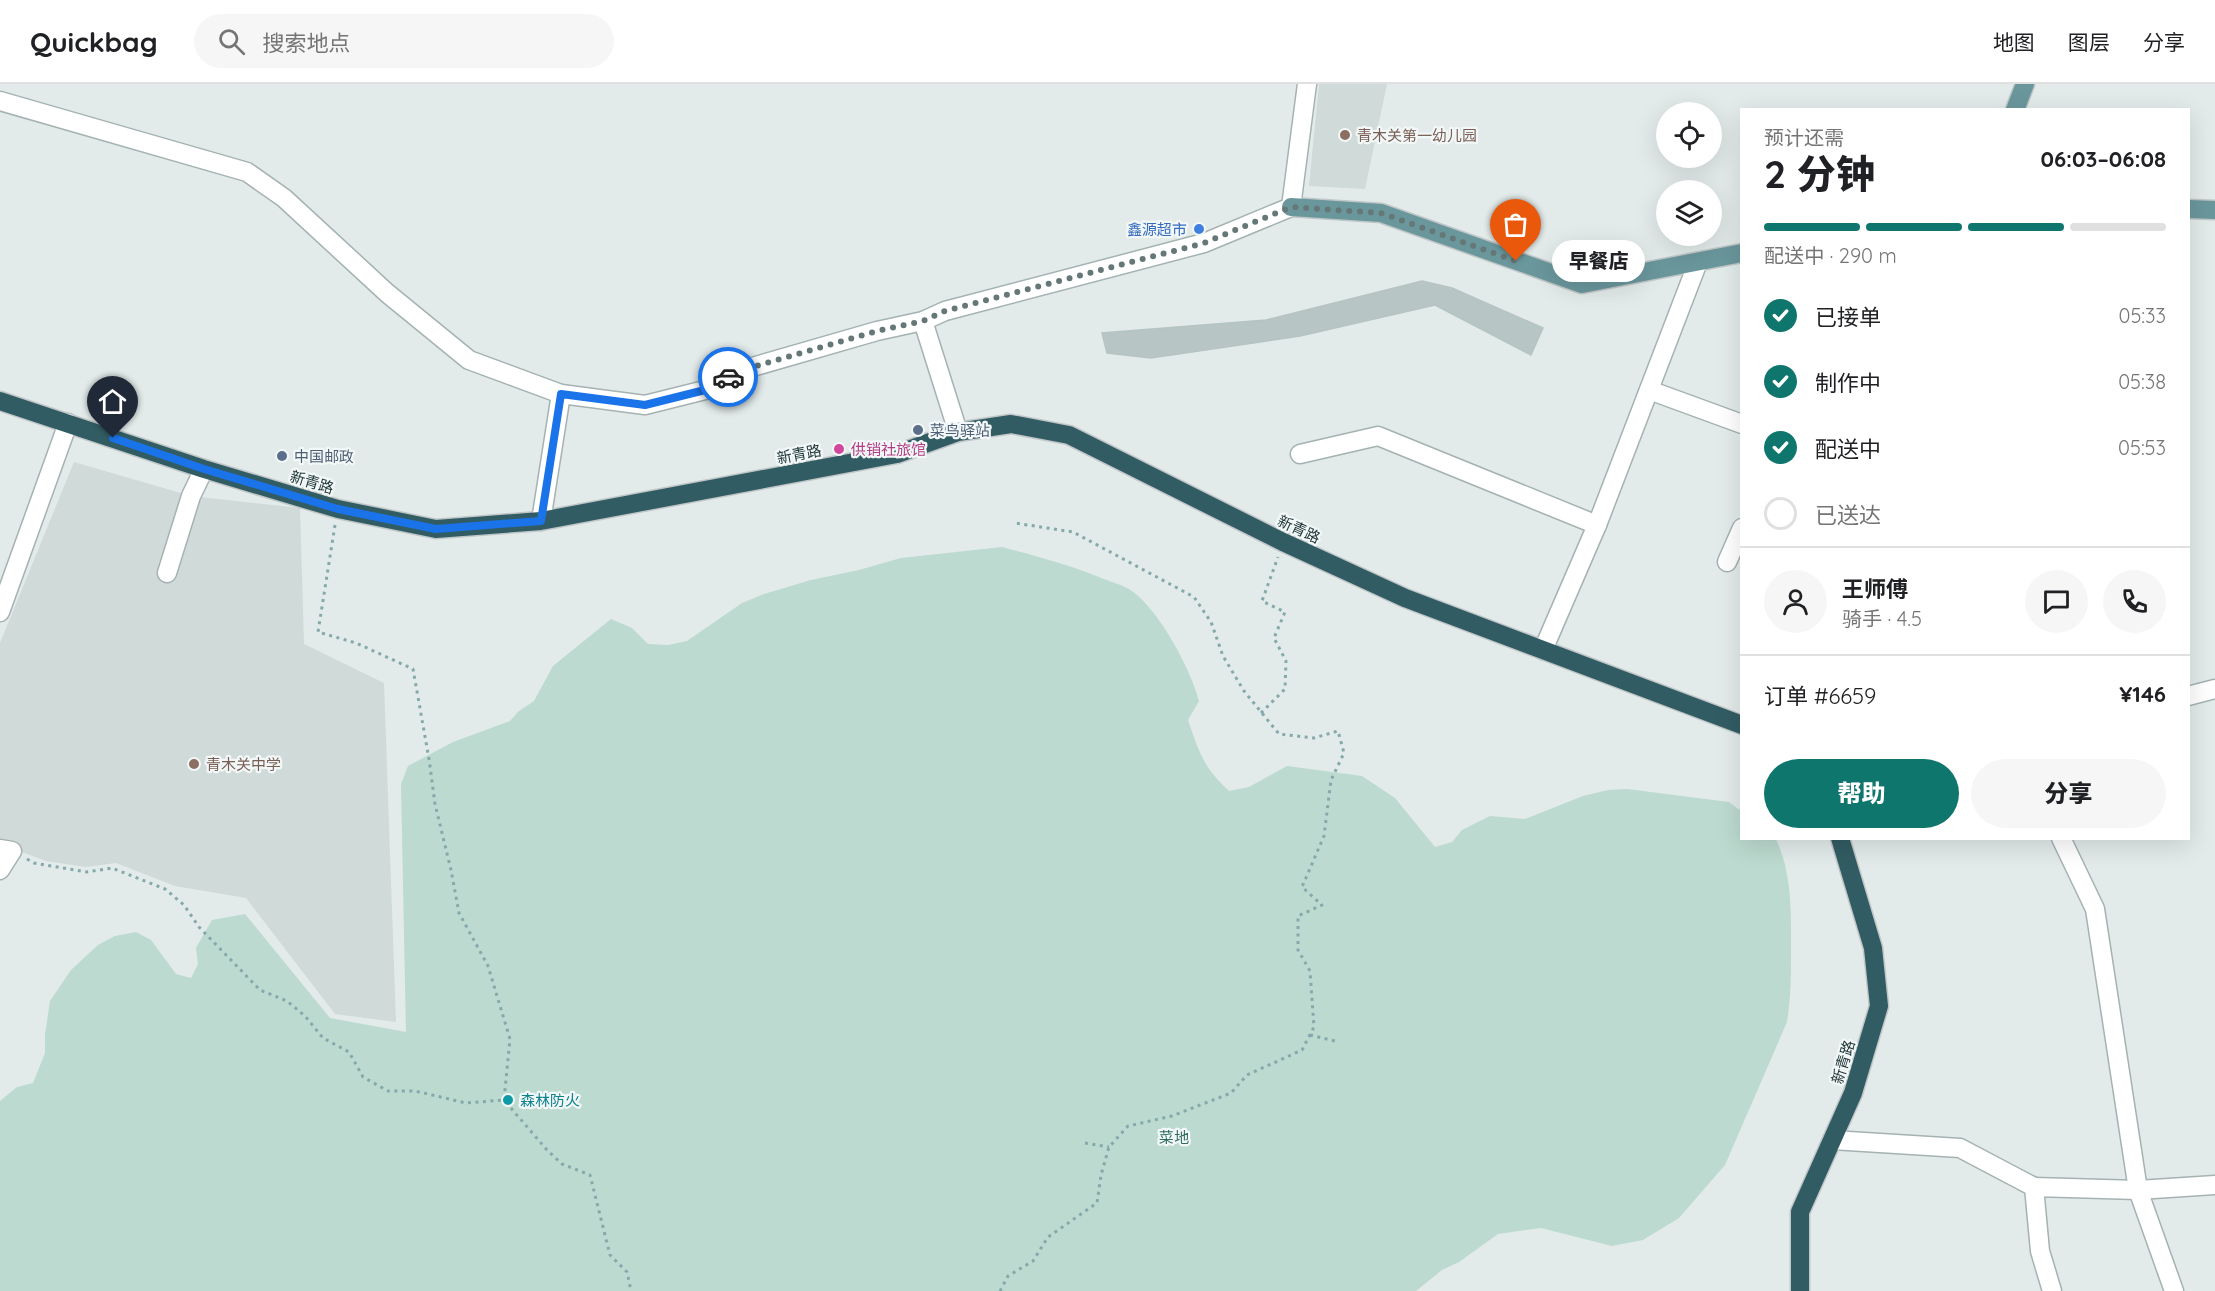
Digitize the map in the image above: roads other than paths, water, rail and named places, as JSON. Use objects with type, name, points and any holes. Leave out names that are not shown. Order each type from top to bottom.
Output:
[{"type":"highway","name":"新青路","points":[[0,401],[204,469],[338,509],[436,529],[541,521],[897,454],[958,432],[1011,424],[1069,435],[1283,542],[1406,598],[1740,724]]},
{"type":"highway","name":"新青路","points":[[1800,1291],[1800,1212],[1853,1093],[1879,1006],[1873,948],[1841,840]]},
{"type":"main road","points":[[2015,108],[2025,84]]},
{"type":"main road","points":[[1291,207],[1381,213],[1582,284],[1740,254]]},
{"type":"main road","points":[[2190,210],[2215,210]]},
{"type":"street","points":[[0,101],[247,172],[284,198],[387,293],[469,360],[561,394],[645,405],[713,388],[735,372],[877,331],[923,321],[945,311],[1204,243],[1291,207],[1307,84]]},
{"type":"street","points":[[1543,650],[1597,525],[1698,262]]},
{"type":"street","points":[[923,321],[958,432]]},
{"type":"street","points":[[1649,390],[1740,423]]},
{"type":"street","points":[[541,521],[561,394]]},
{"type":"street","points":[[0,612],[68,423]]},
{"type":"street","points":[[1300,454],[1378,436],[1597,525]]},
{"type":"street","points":[[167,573],[191,496],[204,469]]},
{"type":"street","points":[[1727,562],[1740,533]]},
{"type":"street","points":[[2190,695],[2215,689]]},
{"type":"street","points":[[2062,840],[2095,909],[2138,1190],[2174,1291]]},
{"type":"street","points":[[0,870],[6,850]]},
{"type":"street","points":[[1832,1140],[1960,1148],[2034,1187],[2138,1190],[2215,1185]]},
{"type":"street","points":[[2034,1187],[2040,1251],[2052,1291]]},
{"type":"place","name":"青木关第一幼儿园","points":[[1345,135]]},
{"type":"place","name":"鑫源超市","points":[[1199,229]]},
{"type":"place","name":"早餐店","points":[[1516,261]]},
{"type":"place","name":"菜鸟驿站","points":[[918,430]]},
{"type":"place","name":"供销社旅馆","points":[[839,449]]},
{"type":"place","name":"中国邮政","points":[[282,456]]},
{"type":"place","name":"青木关中学","points":[[194,764]]},
{"type":"place","name":"森林防火","points":[[508,1100]]},
{"type":"park label","name":"菜地","points":[[1174,1137]]}]
